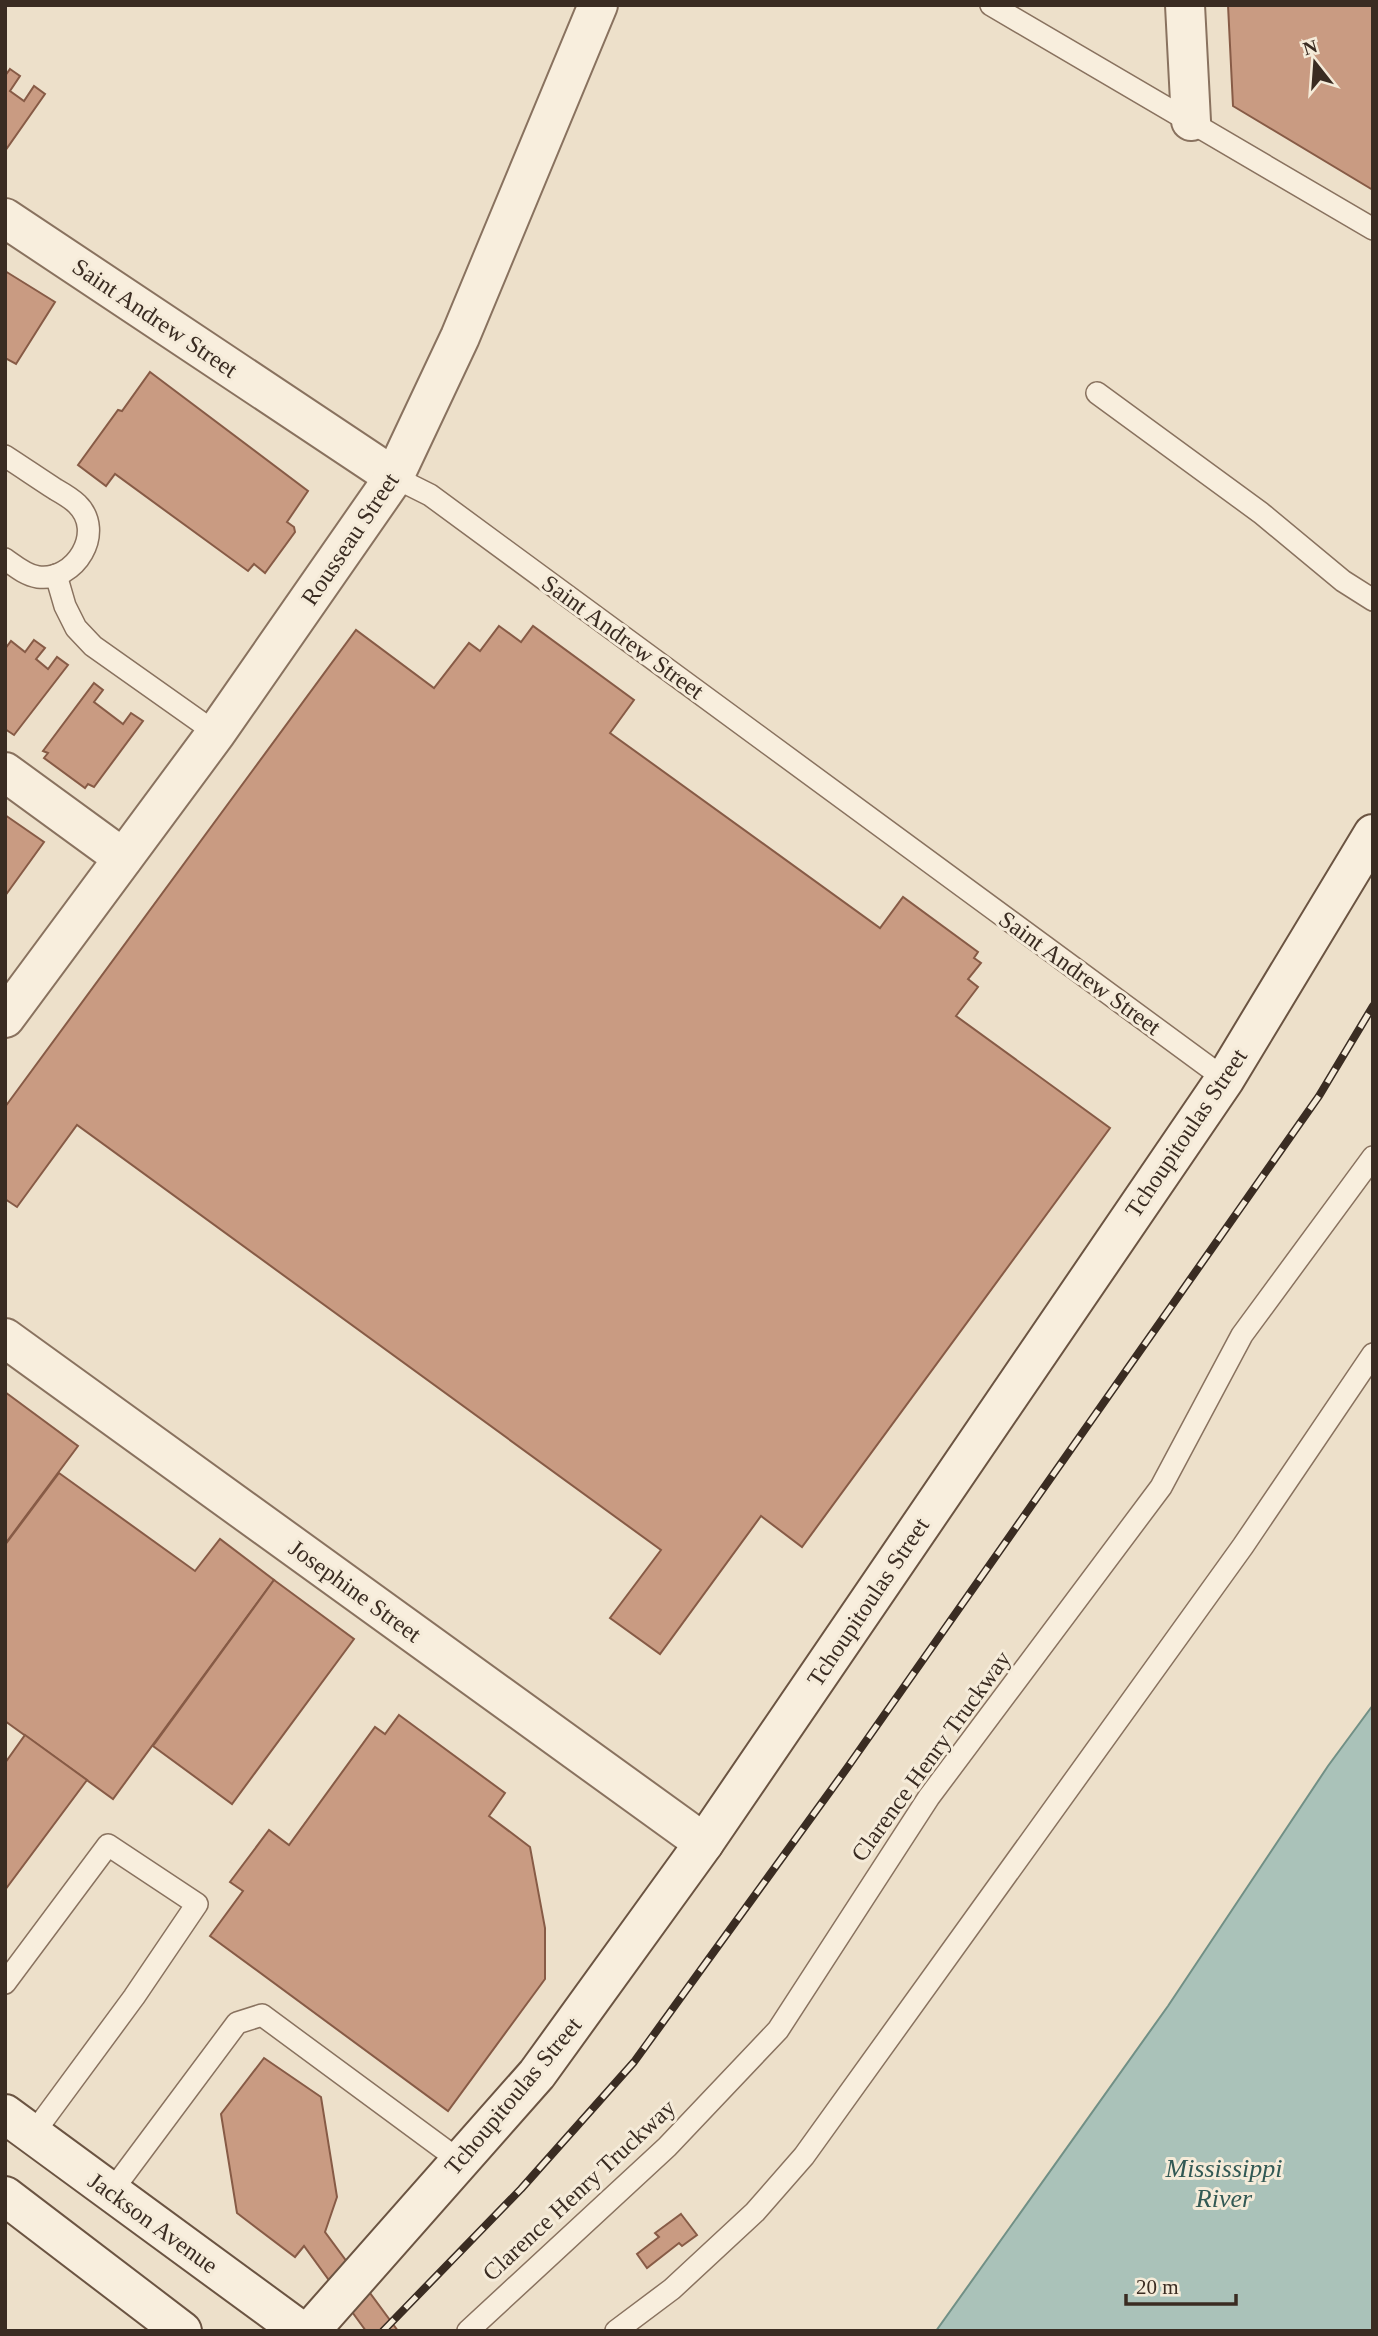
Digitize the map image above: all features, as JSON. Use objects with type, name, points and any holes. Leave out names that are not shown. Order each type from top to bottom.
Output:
[{"type":"street","name":"Rousseau Street","points":[[5,1018],[216,733],[394,477],[460,337],[598,5]]},
{"type":"street","points":[[1185,5],[1191,121]]},
{"type":"street","name":"Saint Andrew Street","points":[[5,218],[394,477]]},
{"type":"street","points":[[5,772],[123,858]]},
{"type":"street","name":"Tchoupitoulas Street","points":[[310,2331],[537,2074],[704,1843],[1225,1079],[1373,834]]},
{"type":"street","name":"Josephine Street","points":[[5,1338],[704,1843]]},
{"type":"street","name":"Jackson Avenue","points":[[19,2124],[301,2331]]},
{"type":"street","points":[[5,2196],[182,2331]]},
{"type":"lane","points":[[991,5],[1373,229]]},
{"type":"lane","points":[[1097,393],[1261,513],[1343,581],[1373,600]]},
{"type":"lane","points":[[5,456],[78,504],[88,522],[89,539],[83,553],[71,567],[56,575],[35,577],[5,559]]},
{"type":"lane","name":"Saint Andrew Street","points":[[394,477],[430,495],[1225,1079]]},
{"type":"lane","points":[[56,575],[65,606],[76,628],[93,646],[216,733]]},
{"type":"lane","name":"Clarence Henry Truckway","points":[[468,2331],[667,2147],[778,2029],[929,1797],[1161,1487],[1242,1335],[1373,1157]]},
{"type":"lane","points":[[616,2331],[672,2289],[755,2212],[804,2156],[1243,1546],[1373,1354]]},
{"type":"lane","points":[[5,1983],[108,1845],[197,1904],[134,1997],[19,2124]]},
{"type":"lane","points":[[111,2192],[237,2023],[262,2015],[460,2161]]},
{"type":"water","name":"Mississippi River","points":[[1373,1705],[1373,2331],[936,2331],[1168,2006],[1328,1766]]},
{"type":"building","points":[[1228,5],[1373,5],[1373,190],[1233,106]]},
{"type":"building","points":[[10,69],[20,76],[10,91],[24,101],[34,86],[45,94],[5,151],[5,76]]},
{"type":"building","points":[[5,271],[55,302],[16,364],[5,358]]},
{"type":"building","points":[[150,372],[308,491],[287,522],[294,527],[295,532],[265,573],[254,564],[248,571],[115,474],[106,486],[78,465]]},
{"type":"building","points":[[499,626],[521,642],[533,626],[634,700],[610,733],[880,928],[903,897],[978,952],[974,958],[981,963],[968,979],[978,987],[956,1016],[1110,1128],[802,1547],[761,1516],[660,1654],[610,1618],[661,1550],[77,1125],[17,1207],[5,1199],[5,1107],[356,630],[434,688],[469,643],[480,651]]},
{"type":"building","points":[[34,640],[45,648],[36,659],[48,669],[57,657],[68,665],[14,735],[5,729],[5,649],[11,641],[25,652]]},
{"type":"building","points":[[94,683],[103,690],[94,702],[123,724],[131,713],[143,721],[94,787],[88,784],[85,788],[44,758],[48,753],[43,751]]},
{"type":"building","points":[[5,815],[44,842],[5,896]]},
{"type":"building","points":[[5,1392],[78,1446],[5,1544]]},
{"type":"building","points":[[59,1473],[195,1571],[220,1539],[274,1580],[113,1799],[5,1721],[5,1545]]},
{"type":"building","points":[[274,1580],[354,1639],[232,1804],[153,1746]]},
{"type":"building","points":[[399,1715],[505,1793],[489,1816],[530,1847],[545,1928],[545,1979],[448,2111],[210,1936],[243,1891],[230,1882],[269,1830],[289,1845],[375,1727],[385,1734]]},
{"type":"building","points":[[25,1735],[87,1780],[5,1890],[5,1763]]},
{"type":"building","points":[[264,2058],[321,2097],[337,2197],[325,2232],[398,2331],[366,2331],[304,2246],[295,2257],[237,2213],[221,2114]]},
{"type":"building","points":[[681,2214],[697,2235],[682,2246],[679,2243],[647,2268],[637,2254],[659,2237],[655,2233]]},
{"type":"railway","points":[[383,2331],[521,2189],[634,2062],[847,1768],[1319,1096],[1373,1006]]}]
